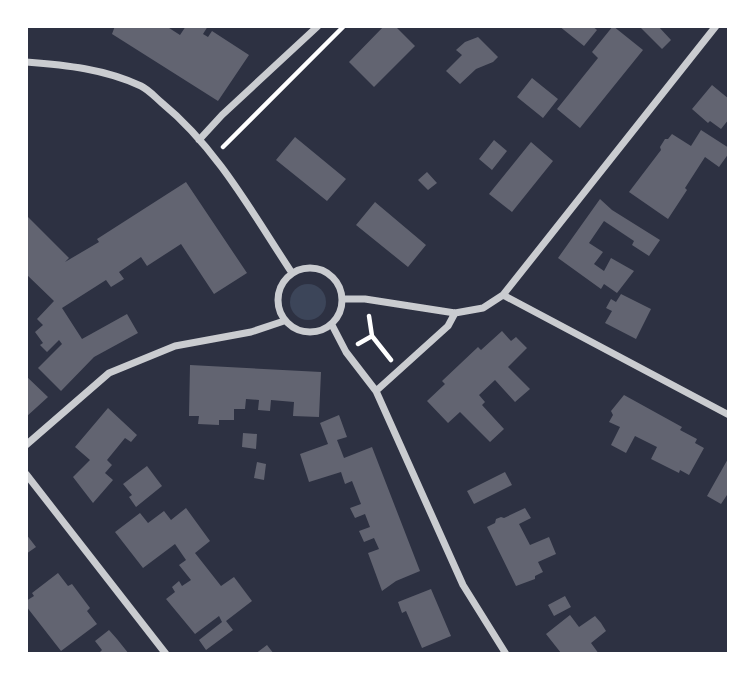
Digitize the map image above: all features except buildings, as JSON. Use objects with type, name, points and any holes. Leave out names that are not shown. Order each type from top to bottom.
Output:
[{"type":"street","points":[[199,140],[222,115],[318,26]]},
{"type":"street","points":[[342,299],[365,299],[455,313],[483,308],[503,295],[716,26]]},
{"type":"street","points":[[26,62],[83,68],[108,74],[143,88],[179,117],[199,140],[235,187],[292,273]]},
{"type":"street","points":[[305,268],[318,269],[331,275],[339,286],[342,299],[340,313],[332,325],[307,333],[284,321],[277,304],[283,281],[292,273],[305,268]]},
{"type":"street","points":[[503,295],[729,415]]},
{"type":"street","points":[[376,391],[448,326],[455,313]]},
{"type":"street","points":[[26,445],[109,373],[176,346],[251,332],[284,321]]},
{"type":"street","points":[[332,325],[346,352],[376,391],[463,585],[506,654]]},
{"type":"street","points":[[26,474],[166,654]]},
{"type":"path","points":[[212,157],[344,26]]},
{"type":"path","points":[[365,299],[372,336],[399,370]]},
{"type":"path","points":[[346,352],[372,336]]},
{"type":"shaded area","points":[[308,284],[320,290],[326,302],[320,314],[308,320],[296,314],[290,302],[296,290]]}]
